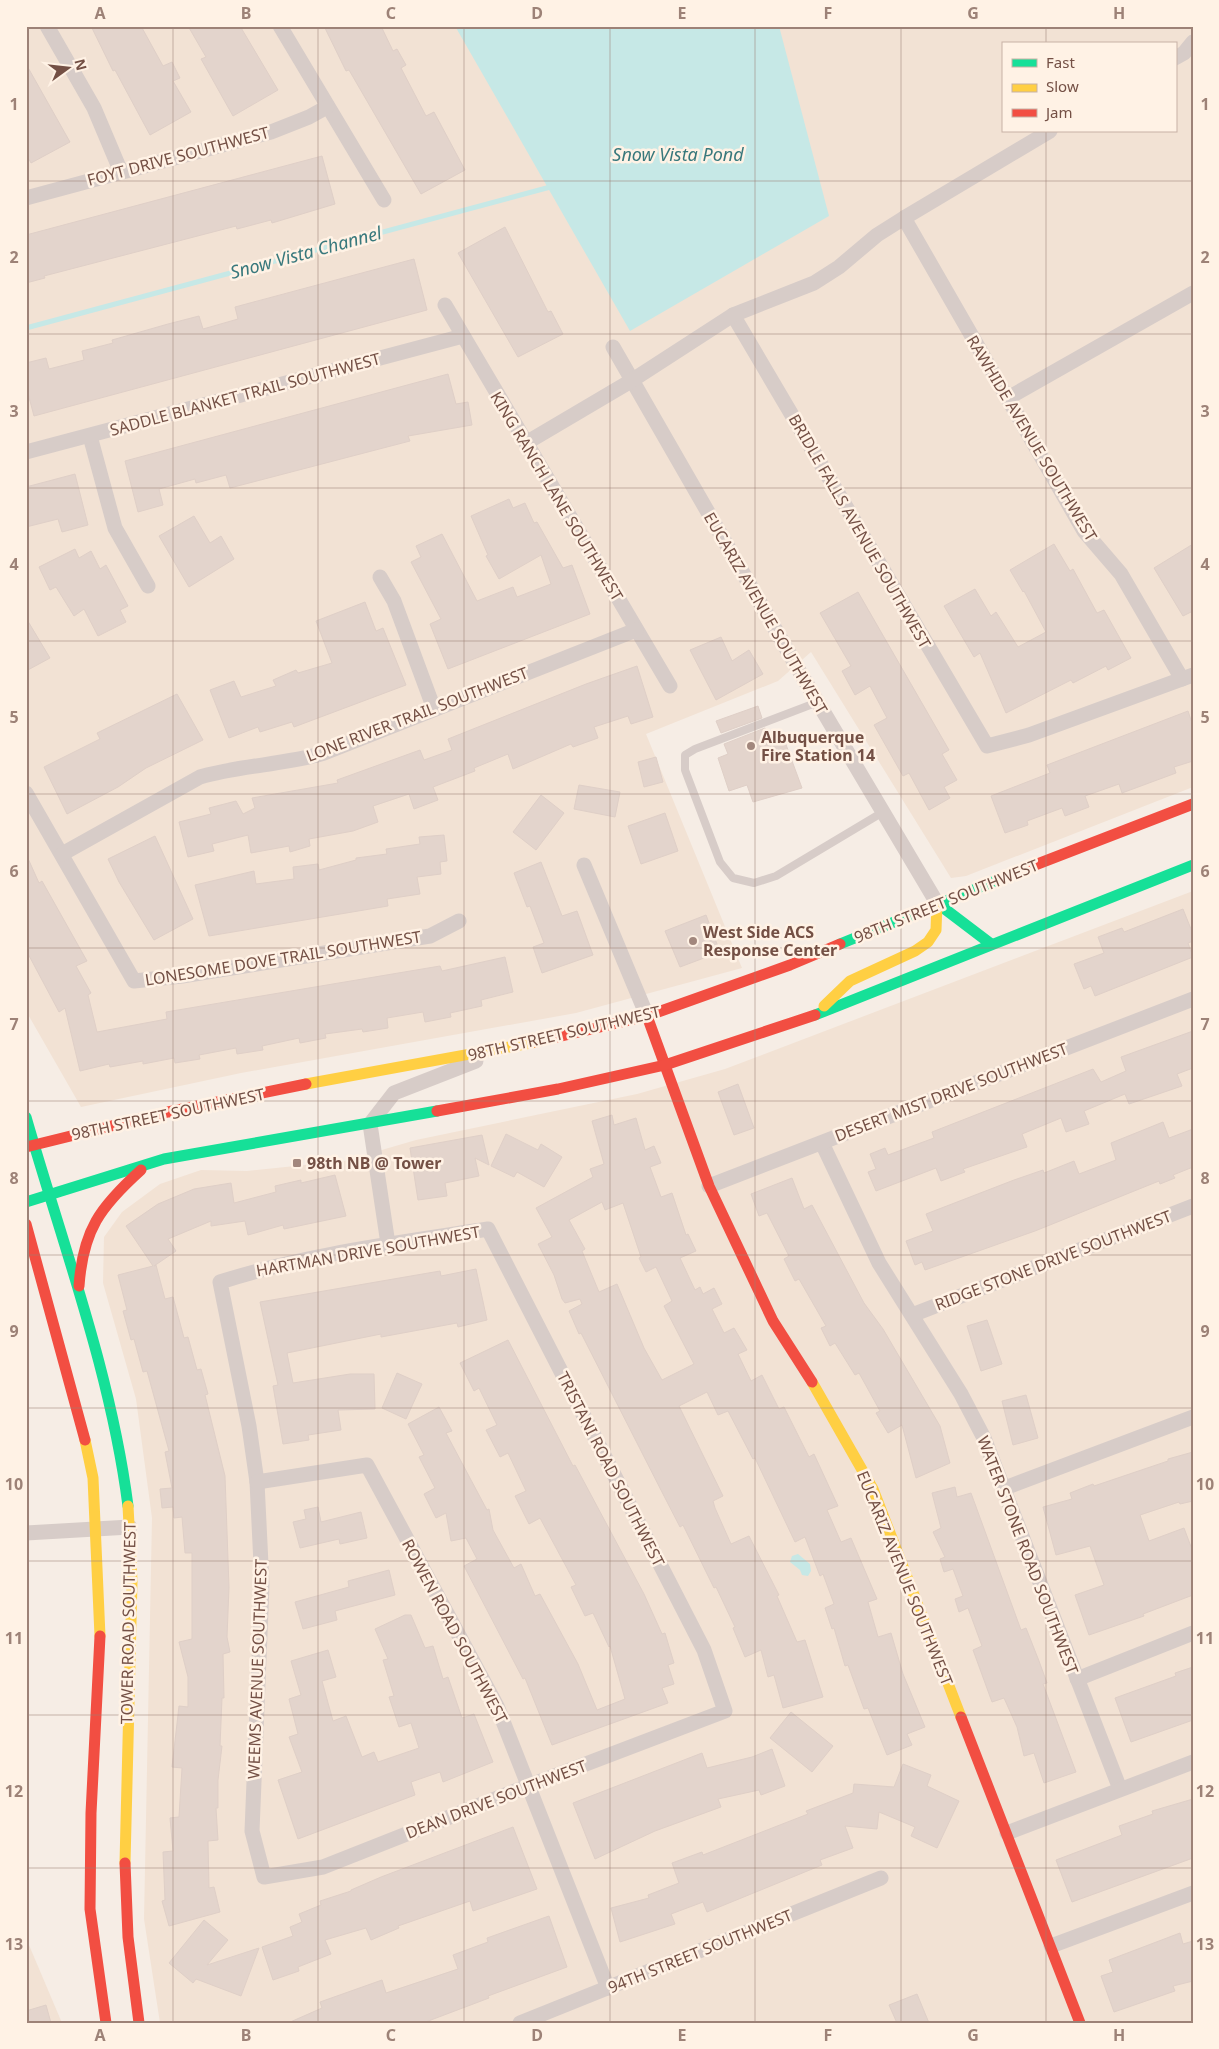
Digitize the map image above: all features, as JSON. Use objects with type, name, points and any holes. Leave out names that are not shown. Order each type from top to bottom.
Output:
[{"type":"street","points":[[46,26],[94,108],[121,172]]},
{"type":"street","points":[[280,26],[384,200]]},
{"type":"street","points":[[1176,57],[1184,53],[1193,42]]},
{"type":"street","name":"FOYT DRIVE SOUTHWEST","points":[[26,198],[271,132],[309,117],[327,107]]},
{"type":"street","points":[[526,443],[631,381],[733,315],[814,283],[839,268],[877,235],[1048,132]]},
{"type":"street","name":"RAWHIDE AVENUE SOUTHWEST","points":[[904,218],[1084,531],[1121,574],[1187,677]]},
{"type":"street","points":[[1008,398],[1193,293]]},
{"type":"street","name":"KING RANCH LANE SOUTHWEST","points":[[445,305],[670,686]]},
{"type":"street","name":"BRIDLE FALLS AVENUE SOUTHWEST","points":[[733,315],[986,746],[1028,735],[1187,677]]},
{"type":"street","name":"SADDLE BLANKET TRAIL SOUTHWEST","points":[[26,452],[463,336]]},
{"type":"street","name":"EUCARIZ AVENUE SOUTHWEST","points":[[613,348],[937,903]]},
{"type":"street","points":[[90,436],[115,528],[148,586]]},
{"type":"street","points":[[380,577],[394,601],[434,709]]},
{"type":"street","name":"LONE RIVER TRAIL SOUTHWEST","points":[[62,854],[200,777],[223,770],[306,758],[636,630]]},
{"type":"street","points":[[26,793],[62,854]]},
{"type":"street","name":"98TH STREET SOUTHWEST","points":[[30,1146],[168,1112],[362,1073],[508,1049],[647,1016],[790,964],[937,903],[1193,804]]},
{"type":"street","name":"LONESOME DOVE TRAIL SOUTHWEST","points":[[62,854],[134,981],[182,976],[430,936],[459,921]]},
{"type":"street","points":[[584,865],[647,1016]]},
{"type":"street","points":[[26,1202],[164,1159],[370,1124],[558,1089],[665,1065],[812,1016],[1193,865]]},
{"type":"street","points":[[937,903],[990,944]]},
{"type":"street","points":[[812,1016],[850,982],[928,942],[936,930],[937,903]]},
{"type":"street","name":"DESERT MIST DRIVE SOUTHWEST","points":[[709,1186],[1193,999]]},
{"type":"street","name":"EUCARIZ AVENUE SOUTHWEST","points":[[647,1016],[709,1186],[748,1272],[773,1322],[826,1404],[873,1489],[1080,2023]]},
{"type":"street","points":[[388,1244],[370,1124],[394,1093],[508,1049]]},
{"type":"street","name":"TOWER ROAD SOUTHWEST","points":[[26,1117],[30,1146],[48,1195],[107,1391],[124,1466],[130,1527],[132,1602],[124,1816],[125,1919],[139,2023]]},
{"type":"street","name":"WATER STONE ROAD SOUTHWEST","points":[[822,1142],[879,1263],[961,1394],[984,1438],[1005,1488],[1120,1789]]},
{"type":"street","points":[[78,1293],[84,1247],[96,1218],[121,1188],[147,1165]]},
{"type":"street","name":"RIDGE STONE DRIVE SOUTHWEST","points":[[912,1315],[1193,1206]]},
{"type":"street","name":"TOWER ROAD SOUTHWEST","points":[[26,1224],[59,1339],[93,1478],[101,1623],[91,1813],[90,1909],[106,2023]]},
{"type":"street","name":"HARTMAN DRIVE SOUTHWEST","points":[[220,1282],[268,1267],[388,1244],[488,1229]]},
{"type":"street","name":"TRISTANI ROAD SOUTHWEST","points":[[488,1229],[704,1650],[725,1711]]},
{"type":"street","name":"WEEMS AVENUE SOUTHWEST","points":[[220,1282],[249,1426],[257,1482],[262,1584],[252,1831],[264,1877]]},
{"type":"street","points":[[32,1285],[59,1339]]},
{"type":"street","points":[[1005,1488],[1193,1417]]},
{"type":"street","name":"ROWEN ROAD SOUTHWEST","points":[[257,1482],[367,1466],[497,1706],[608,1988]]},
{"type":"street","points":[[26,1533],[130,1527]]},
{"type":"street","points":[[1077,1679],[1193,1633]]},
{"type":"street","name":"DEAN DRIVE SOUTHWEST","points":[[264,1877],[323,1867],[725,1711]]},
{"type":"street","points":[[1007,1834],[1193,1762]]},
{"type":"street","name":"94TH STREET SOUTHWEST","points":[[520,2023],[881,1878]]},
{"type":"street","points":[[1051,1946],[1193,1893]]},
{"type":"lane","points":[[818,702],[695,749],[685,756],[684,770],[720,862],[733,878],[754,883],[776,876],[883,812]]},
{"type":"shaded area","points":[[26,26],[1193,26],[1193,787],[966,876],[951,878],[811,652],[778,681],[646,734],[742,968],[576,1013],[241,1073],[81,1107],[26,1011]]},
{"type":"shaded area","points":[[1193,891],[1193,2023],[160,2023],[144,1919],[152,1518],[136,1399],[103,1283],[104,1237],[122,1212],[160,1184],[201,1170],[247,1171],[344,1161],[416,1140],[637,1094],[725,1069]]},
{"type":"shaded area","points":[[26,1938],[62,2023],[26,2023]]},
{"type":"water","name":"Snow Vista Pond","points":[[455,26],[779,26],[829,216],[630,331]]},
{"type":"water","points":[[798,1554],[810,1564],[811,1571],[808,1576],[802,1575],[800,1570],[790,1562],[792,1556]]},
{"type":"building","points":[[91,26],[141,26],[163,66],[172,62],[180,78],[173,81],[191,112],[150,135],[115,70],[113,71]]},
{"type":"building","points":[[188,26],[240,26],[278,90],[233,116],[201,59],[206,57]]},
{"type":"building","points":[[324,26],[381,26],[393,51],[397,49],[406,65],[401,68],[426,116],[434,112],[465,170],[421,194],[349,70],[346,71]]},
{"type":"building","points":[[26,64],[70,142],[31,163],[26,154]]},
{"type":"building","points":[[322,156],[335,204],[272,223],[271,220],[237,229],[236,226],[44,276],[45,278],[26,283],[26,235]]},
{"type":"building","points":[[505,227],[548,312],[551,311],[563,334],[518,357],[458,253]]},
{"type":"building","points":[[414,259],[427,310],[34,416],[26,386],[26,363],[46,358],[49,369],[84,360],[82,351],[113,343],[112,340],[199,316],[203,329],[238,319],[235,307]]},
{"type":"building","points":[[448,374],[456,404],[468,402],[472,425],[408,436],[410,441],[230,488],[226,475],[196,483],[195,479],[159,489],[163,505],[138,512],[125,461]]},
{"type":"building","points":[[75,474],[88,525],[62,532],[58,519],[26,527],[26,487]]},
{"type":"building","points":[[509,499],[513,508],[525,503],[534,523],[537,522],[563,568],[572,565],[590,614],[448,669],[430,624],[441,619],[411,562],[421,557],[416,546],[442,534],[477,601],[513,587],[517,597],[551,584],[541,555],[499,579],[486,556],[488,555],[471,516]]},
{"type":"building","points":[[194,516],[210,543],[221,536],[234,559],[189,587],[159,536]]},
{"type":"building","points":[[1054,544],[1070,571],[1073,569],[1097,613],[1104,610],[1131,658],[1108,670],[1106,666],[1073,683],[1071,680],[1006,713],[980,653],[974,657],[944,606],[975,589],[991,616],[996,612],[1018,647],[1046,632],[1024,591],[1010,570]]},
{"type":"building","points":[[1193,544],[1193,611],[1183,616],[1154,568]]},
{"type":"building","points":[[75,549],[79,558],[91,551],[100,569],[106,565],[128,606],[120,610],[126,622],[98,636],[84,609],[74,616],[56,587],[50,590],[39,567]]},
{"type":"building","points":[[858,592],[949,750],[942,754],[957,780],[944,787],[950,798],[929,810],[909,773],[903,776],[874,725],[887,718],[870,686],[855,695],[842,671],[851,666],[820,613]]},
{"type":"building","points":[[365,602],[376,631],[383,628],[406,685],[294,727],[292,722],[260,732],[258,727],[229,738],[210,690],[234,681],[241,697],[276,686],[273,680],[296,670],[298,673],[332,663],[316,621]]},
{"type":"building","points":[[26,618],[50,658],[26,671]]},
{"type":"building","points":[[721,637],[732,661],[749,650],[763,674],[716,700],[690,650]]},
{"type":"building","points":[[637,666],[653,717],[631,724],[628,716],[594,727],[598,738],[573,747],[571,744],[513,769],[508,754],[474,768],[475,771],[433,787],[438,800],[414,809],[409,794],[373,806],[378,822],[353,831],[309,839],[310,846],[290,852],[289,846],[251,853],[248,835],[212,844],[214,851],[188,857],[179,822],[211,814],[209,808],[236,801],[243,814],[255,808],[252,798],[338,783],[337,780],[420,750],[424,760],[452,750],[448,739],[586,684]]},
{"type":"building","points":[[177,694],[203,740],[146,768],[118,787],[67,814],[44,767],[100,739],[97,733]]},
{"type":"building","points":[[758,706],[762,718],[721,733],[716,721]]},
{"type":"building","points":[[1188,711],[1193,726],[1193,761],[1174,767],[1176,773],[1122,793],[1119,784],[1085,796],[1089,807],[1065,816],[1062,808],[1027,821],[1028,825],[1005,833],[991,796],[1050,773],[1047,765]]},
{"type":"building","points":[[765,728],[768,736],[781,731],[802,788],[753,802],[747,785],[729,791],[718,758],[728,754],[724,744]]},
{"type":"building","points":[[656,757],[663,782],[644,787],[638,762]]},
{"type":"building","points":[[579,785],[620,792],[615,817],[574,809]]},
{"type":"building","points":[[541,795],[564,813],[536,850],[513,832]]},
{"type":"building","points":[[665,813],[678,851],[641,864],[628,826]]},
{"type":"building","points":[[444,835],[447,861],[440,862],[441,874],[417,877],[420,894],[387,899],[388,906],[209,936],[195,885],[254,871],[256,884],[294,879],[293,867],[318,864],[319,870],[356,860],[356,858],[387,854],[386,849],[420,844],[419,837]]},
{"type":"building","points":[[155,836],[193,919],[154,940],[119,882],[108,859]]},
{"type":"building","points":[[26,854],[39,883],[42,881],[87,961],[76,966],[91,993],[88,995],[97,1032],[167,1019],[166,1012],[440,966],[442,971],[505,957],[513,992],[481,1000],[482,1006],[450,1013],[451,1017],[425,1022],[423,1012],[387,1018],[388,1028],[363,1032],[362,1029],[325,1034],[326,1038],[300,1043],[299,1038],[262,1046],[263,1050],[237,1054],[236,1048],[199,1055],[200,1059],[175,1063],[174,1058],[143,1064],[143,1061],[110,1067],[109,1064],[80,1071],[65,1008],[59,1012],[26,950]]},
{"type":"building","points":[[541,862],[562,916],[577,911],[593,955],[542,973],[533,947],[544,943],[530,906],[527,907],[514,873]]},
{"type":"building","points":[[1183,909],[1193,934],[1193,941],[1188,943],[1193,957],[1095,996],[1091,986],[1084,989],[1074,964],[1104,953],[1098,937],[1122,928],[1124,932]]},
{"type":"building","name":"West Side ACS Response Center","points":[[706,915],[720,952],[680,967],[665,931]]},
{"type":"building","points":[[1193,1031],[1193,1068],[1177,1074],[1182,1086],[1129,1104],[1125,1094],[1084,1111],[1089,1124],[1066,1132],[1061,1118],[1022,1134],[1027,1147],[963,1169],[965,1172],[941,1181],[936,1168],[876,1191],[868,1172],[876,1169],[870,1154],[885,1148],[888,1155],[934,1138],[932,1132],[1093,1069],[1101,1082],[1126,1071],[1121,1057]]},
{"type":"building","points":[[738,1084],[754,1128],[734,1135],[718,1092]]},
{"type":"building","points":[[612,1115],[614,1125],[636,1118],[645,1150],[654,1146],[661,1163],[650,1167],[661,1197],[672,1193],[686,1235],[688,1234],[696,1251],[680,1258],[695,1290],[700,1287],[703,1294],[714,1288],[722,1304],[712,1309],[724,1333],[734,1328],[747,1350],[738,1354],[751,1381],[762,1375],[779,1409],[784,1407],[809,1457],[814,1454],[838,1506],[827,1510],[841,1542],[851,1538],[877,1599],[868,1602],[878,1637],[891,1633],[903,1674],[925,1727],[907,1734],[912,1745],[887,1755],[868,1708],[864,1709],[848,1665],[845,1666],[834,1628],[832,1629],[825,1608],[834,1604],[823,1574],[820,1576],[805,1537],[795,1542],[755,1458],[753,1459],[728,1411],[718,1415],[707,1392],[679,1406],[723,1496],[713,1501],[715,1508],[731,1544],[749,1536],[779,1595],[777,1596],[797,1642],[805,1640],[823,1697],[783,1708],[774,1675],[768,1677],[761,1650],[745,1657],[733,1628],[735,1627],[716,1587],[714,1588],[683,1525],[680,1527],[581,1333],[579,1334],[569,1311],[582,1304],[580,1299],[565,1303],[562,1299],[554,1275],[538,1244],[552,1237],[536,1208],[593,1177],[590,1169],[604,1164],[592,1121]],"holes":[[[602,1202],[605,1210],[623,1203],[641,1257],[639,1258],[646,1272],[656,1267],[672,1301],[664,1306],[694,1364],[662,1380],[644,1348],[617,1284],[599,1292],[582,1251],[585,1249],[569,1220]]]},
{"type":"building","points":[[1163,1122],[1169,1138],[1193,1129],[1193,1167],[1173,1175],[1175,1178],[1160,1184],[1159,1181],[1035,1231],[925,1270],[922,1262],[915,1265],[906,1241],[933,1231],[926,1214],[1014,1180],[1043,1170],[1044,1173],[1074,1161],[1079,1174],[1116,1160],[1111,1143]]},
{"type":"building","points":[[506,1134],[538,1150],[541,1144],[562,1157],[544,1187],[517,1172],[514,1177],[491,1166]]},
{"type":"building","points":[[482,1135],[489,1165],[475,1158],[479,1176],[445,1183],[447,1196],[418,1200],[410,1148]]},
{"type":"building","points":[[335,1175],[346,1216],[284,1229],[283,1225],[248,1235],[245,1221],[211,1226],[211,1221],[168,1239],[176,1251],[154,1266],[156,1265],[165,1299],[173,1297],[184,1338],[188,1337],[197,1370],[201,1369],[208,1394],[205,1395],[225,1476],[229,1587],[227,1637],[230,1652],[223,1654],[224,1698],[222,1698],[220,1746],[222,1746],[218,1780],[218,1808],[216,1808],[218,1840],[208,1841],[209,1888],[214,1887],[220,1912],[169,1926],[162,1901],[165,1900],[163,1852],[173,1851],[170,1818],[179,1817],[182,1768],[172,1767],[179,1706],[188,1707],[188,1677],[179,1642],[192,1639],[192,1553],[185,1553],[182,1517],[174,1518],[173,1507],[162,1508],[160,1489],[172,1488],[165,1452],[169,1451],[147,1371],[143,1372],[134,1339],[131,1340],[123,1311],[127,1310],[118,1275],[153,1266],[126,1226],[158,1204],[194,1189],[231,1183],[234,1203],[276,1192],[275,1186],[301,1180],[301,1183]]},
{"type":"building","points":[[792,1178],[804,1209],[812,1205],[864,1303],[883,1329],[940,1426],[950,1463],[916,1478],[902,1425],[888,1433],[876,1413],[880,1411],[859,1373],[855,1375],[835,1343],[830,1346],[821,1328],[826,1326],[799,1279],[795,1281],[784,1259],[789,1256],[767,1213],[759,1216],[751,1194]]},
{"type":"building","points":[[476,1269],[487,1320],[458,1327],[457,1323],[381,1337],[381,1334],[287,1353],[293,1383],[350,1374],[374,1374],[375,1409],[338,1410],[341,1430],[308,1435],[309,1440],[283,1444],[273,1386],[278,1385],[260,1302],[440,1271],[441,1276]]},
{"type":"building","points":[[987,1320],[1002,1364],[981,1371],[967,1326]]},
{"type":"building","points":[[508,1340],[573,1466],[575,1465],[644,1594],[662,1634],[665,1633],[674,1663],[668,1665],[674,1684],[662,1688],[668,1703],[552,1745],[525,1678],[523,1679],[464,1566],[477,1559],[466,1538],[451,1541],[446,1513],[436,1518],[424,1494],[435,1488],[419,1457],[424,1455],[408,1424],[439,1407],[452,1431],[446,1433],[487,1510],[489,1509],[493,1530],[514,1568],[521,1564],[535,1596],[540,1594],[578,1664],[597,1710],[625,1699],[610,1646],[593,1613],[585,1616],[571,1587],[576,1585],[540,1518],[529,1524],[515,1496],[526,1491],[508,1453],[500,1457],[486,1430],[497,1425],[479,1388],[474,1391],[460,1363]]},
{"type":"building","points":[[397,1373],[422,1384],[406,1419],[382,1408]]},
{"type":"building","points":[[1026,1395],[1038,1438],[1013,1445],[1002,1401]]},
{"type":"building","points":[[1193,1452],[1193,1501],[1180,1504],[1179,1502],[1140,1515],[1149,1541],[1184,1528],[1193,1552],[1193,1595],[1143,1614],[1144,1616],[1089,1635],[1075,1595],[1104,1585],[1090,1546],[1056,1555],[1043,1507],[1072,1499],[1070,1493],[1093,1484],[1094,1486]]},
{"type":"building","points":[[955,1487],[957,1497],[971,1493],[1021,1630],[1026,1628],[1039,1661],[1047,1683],[1043,1684],[1076,1772],[1044,1783],[1034,1753],[1024,1756],[1017,1727],[1004,1698],[992,1702],[973,1650],[982,1646],[968,1608],[959,1612],[955,1599],[963,1596],[953,1569],[944,1572],[940,1559],[945,1557],[933,1532],[941,1528],[932,1493]]},
{"type":"building","points":[[318,1507],[321,1522],[361,1512],[367,1538],[340,1544],[339,1539],[300,1548],[293,1522],[306,1519],[304,1510]]},
{"type":"building","points":[[389,1570],[395,1595],[335,1611],[337,1620],[303,1629],[295,1602],[349,1587],[348,1581]]},
{"type":"building","points":[[405,1615],[411,1615],[425,1648],[433,1646],[443,1679],[448,1677],[462,1718],[474,1714],[493,1762],[443,1782],[440,1772],[411,1782],[415,1795],[298,1839],[278,1780],[302,1772],[289,1737],[298,1734],[289,1699],[301,1695],[291,1661],[328,1650],[336,1677],[322,1681],[333,1721],[346,1716],[362,1757],[374,1752],[378,1762],[419,1748],[411,1723],[399,1727],[389,1697],[394,1696],[383,1660],[388,1659],[375,1629]]},
{"type":"building","points":[[1193,1667],[1193,1720],[1131,1742],[1115,1698],[1176,1676],[1175,1673]]},
{"type":"building","points":[[791,1712],[833,1746],[812,1772],[770,1738]]},
{"type":"building","points":[[772,1749],[785,1786],[761,1795],[759,1790],[718,1799],[721,1807],[655,1831],[595,1859],[573,1803],[702,1753],[707,1768],[752,1757]]},
{"type":"building","points":[[903,1764],[931,1775],[927,1786],[959,1801],[937,1848],[911,1836],[915,1827],[879,1812],[877,1829],[845,1826],[853,1848],[820,1860],[822,1865],[707,1912],[703,1902],[671,1914],[675,1924],[620,1942],[611,1908],[649,1898],[648,1895],[679,1883],[672,1863],[702,1852],[703,1855],[808,1814],[806,1811],[853,1793],[854,1784],[894,1787]]},
{"type":"building","points":[[1193,1799],[1193,1858],[1072,1902],[1056,1860],[1122,1835],[1119,1826],[1153,1814],[1152,1811]]},
{"type":"building","points":[[513,1827],[537,1889],[473,1911],[470,1901],[398,1926],[399,1928],[371,1940],[366,1928],[325,1940],[331,1954],[298,1967],[299,1971],[273,1980],[262,1947],[293,1936],[290,1927],[302,1922],[299,1914],[321,1905],[320,1901],[351,1891],[381,1877]]},
{"type":"building","points":[[549,1916],[567,1967],[488,1996],[489,1998],[423,2023],[288,2023],[322,2008],[320,2002],[382,1980],[386,1993],[458,1969],[453,1955],[488,1942],[487,1938]]},
{"type":"building","points":[[204,1920],[228,1940],[207,1965],[259,1948],[241,1996],[196,1979],[193,1983],[169,1963]]},
{"type":"building","points":[[1180,1933],[1183,1944],[1193,1941],[1193,1981],[1173,1986],[1175,1991],[1114,2012],[1101,1976],[1113,1972],[1109,1960]]},
{"type":"building","points":[[917,1994],[929,2023],[897,2023],[889,2005]]},
{"type":"building","points":[[46,2005],[51,2023],[26,2023],[26,2011]]},
{"type":"waterway","name":"Snow Vista Channel","points":[[26,328],[554,186]]},
{"type":"traffic: fast","points":[[815,1015],[1193,865]]},
{"type":"traffic: fast","points":[[840,944],[1022,870]]},
{"type":"traffic: fast","points":[[937,903],[991,944]]},
{"type":"traffic: fast","points":[[26,1202],[164,1159],[437,1111]]},
{"type":"traffic: fast","points":[[26,1117],[98,1358],[120,1456],[128,1506]]},
{"type":"traffic: slow","points":[[824,1006],[850,981],[915,951],[928,942],[936,930],[937,903]]},
{"type":"traffic: slow","points":[[306,1084],[536,1042]]},
{"type":"traffic: slow","points":[[812,1382],[873,1489],[961,1717]]},
{"type":"traffic: slow","points":[[85,1440],[93,1478],[100,1636]]},
{"type":"traffic: slow","points":[[125,1863],[132,1581],[128,1506]]},
{"type":"traffic: jam","points":[[1022,870],[1193,804]]},
{"type":"traffic: jam","points":[[536,1042],[647,1016],[790,965],[840,944]]},
{"type":"traffic: jam","points":[[437,1111],[558,1089],[665,1065],[815,1015]]},
{"type":"traffic: jam","points":[[647,1016],[709,1186],[773,1321],[812,1382]]},
{"type":"traffic: jam","points":[[26,1147],[168,1112],[306,1084]]},
{"type":"traffic: jam","points":[[79,1286],[85,1249],[96,1221],[104,1208],[141,1170]]},
{"type":"traffic: jam","points":[[26,1224],[85,1440]]},
{"type":"traffic: jam","points":[[100,1636],[91,1813],[90,1909],[106,2023]]},
{"type":"traffic: jam","points":[[961,1717],[1080,2023]]},
{"type":"traffic: jam","points":[[125,1863],[128,1937],[139,2023]]},
{"type":"place","name":"Albuquerque Fire Station 14","points":[[751,746]]},
{"type":"place","name":"West Side ACS Response Center","points":[[693,941]]},
{"type":"place","name":"98th NB @ Tower","points":[[297,1163]]}]
